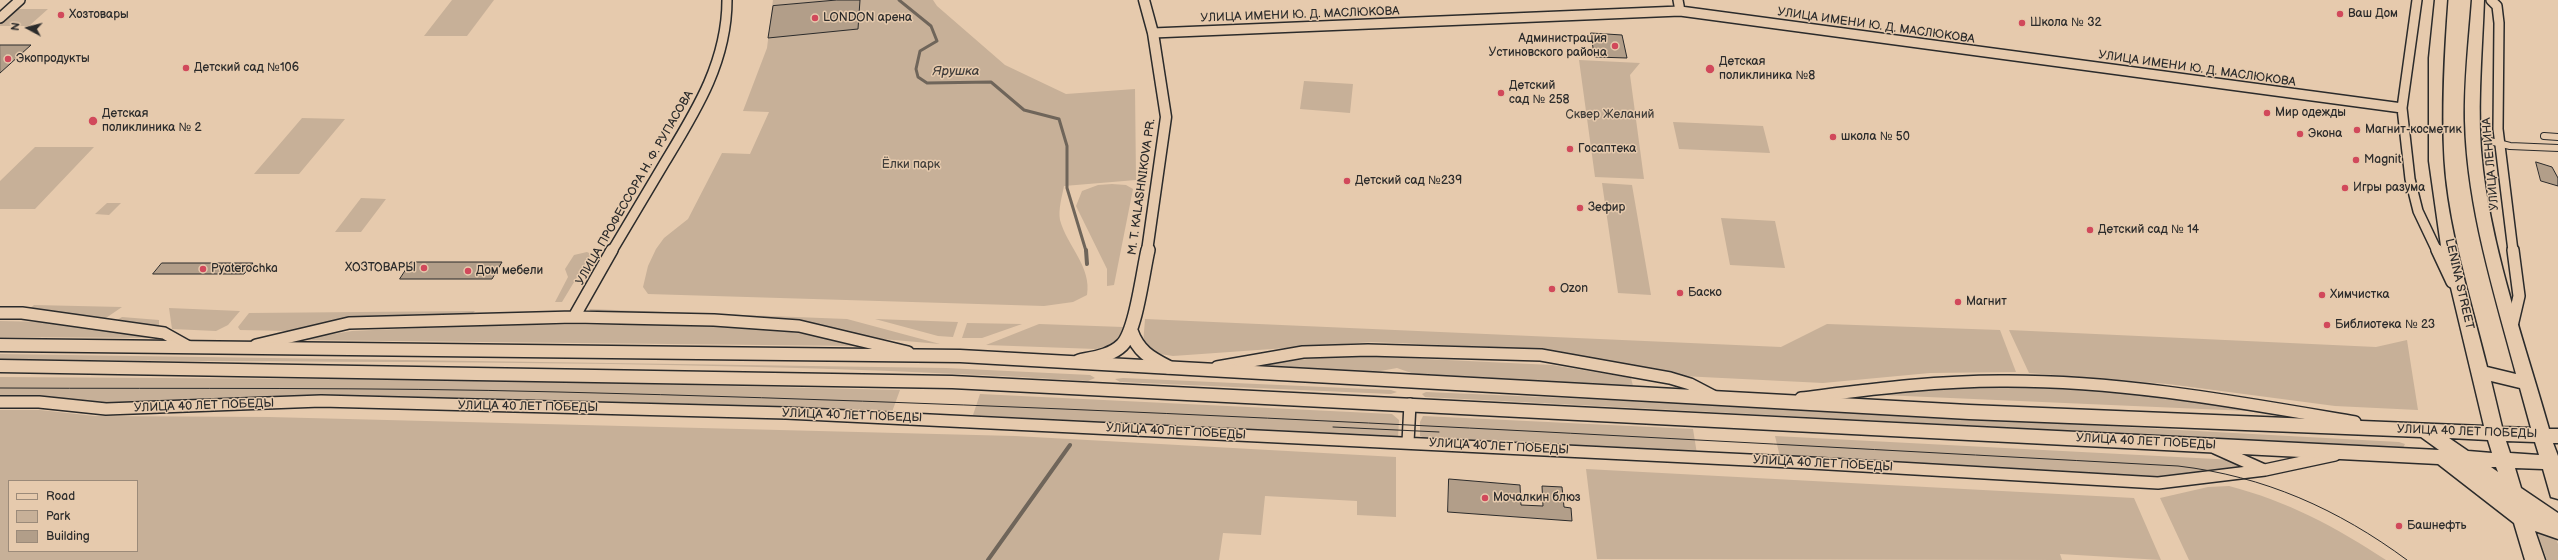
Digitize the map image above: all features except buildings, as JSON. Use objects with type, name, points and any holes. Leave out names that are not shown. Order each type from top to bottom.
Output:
[{"type":"main road","name":"LENINA STREET","points":[[2441,0],[2436,58],[2436,161],[2449,246],[2495,434],[2535,560]]},
{"type":"main road","points":[[2478,0],[2472,121],[2476,171],[2494,263],[2528,383],[2550,436],[2558,492]]},
{"type":"main road","name":"УЛИЦА 40 ЛЕТ ПОБЕДЫ","points":[[0,345],[918,355],[1410,380],[1969,412],[2550,436]]},
{"type":"main road","points":[[1104,390],[1111,364]]},
{"type":"main road","name":"УЛИЦА 40 ЛЕТ ПОБЕДЫ","points":[[0,366],[944,381],[2554,463]]},
{"type":"main road","points":[[2480,372],[2528,383]]},
{"type":"main road","points":[[1410,380],[1410,404]]},
{"type":"main road","points":[[2397,429],[2414,455]]},
{"type":"main road","points":[[2425,430],[2558,523]]},
{"type":"main road","points":[[2442,457],[2522,519],[2558,531]]},
{"type":"street","points":[[0,18],[20,0]]},
{"type":"street","name":"УЛИЦА ПРОФЕССОРА Н. Ф. РУПАСОВА","points":[[574,317],[698,106],[717,62],[727,27],[729,19],[727,0]]},
{"type":"street","name":"M. T. KALASHNIKOVA PR.","points":[[1131,331],[1148,248],[1166,117],[1152,34],[1144,0]]},
{"type":"street","points":[[1678,0],[1680,11]]},
{"type":"street","points":[[2416,0],[2402,108],[2410,179],[2418,211],[2463,303]]},
{"type":"street","name":"УЛИЦА ЛЕНИНА","points":[[2492,0],[2497,6],[2499,23],[2499,143],[2519,296],[2512,326]]},
{"type":"street","name":"УЛИЦА ИМЕНИ Ю. Д. МАСЛЮКОВА","points":[[1152,34],[1680,11],[2402,108]]},
{"type":"street","points":[[2544,136],[2555,137],[2558,142]]},
{"type":"street","points":[[2486,140],[2510,146],[2558,148]]},
{"type":"street","name":"УЛИЦА 40 ЛЕТ ПОБЕДЫ","points":[[0,313],[22,313],[164,333],[189,347]]},
{"type":"street","name":"УЛИЦА 40 ЛЕТ ПОБЕДЫ","points":[[243,348],[349,323],[574,317],[714,320],[799,326],[918,355]]},
{"type":"street","points":[[1075,362],[1105,355],[1122,344],[1131,331]]},
{"type":"street","points":[[1131,331],[1135,343],[1145,356],[1169,367]]},
{"type":"street","name":"УЛИЦА 40 ЛЕТ ПОБЕДЫ","points":[[1200,369],[1303,352],[1368,350],[1541,355],[1670,378],[1690,384],[1715,397]]},
{"type":"street","name":"УЛИЦА 40 ЛЕТ ПОБЕДЫ","points":[[1776,401],[1939,382],[2028,381],[2170,393],[2397,429]]},
{"type":"street","name":"УЛИЦА 40 ЛЕТ ПОБЕДЫ","points":[[0,402],[40,402],[106,409],[321,401],[786,413],[1408,442],[2158,483],[2264,470],[2349,452]]},
{"type":"street","points":[[1408,442],[1410,404]]},
{"type":"street","points":[[2210,445],[2264,470]]},
{"type":"green space","points":[[452,0],[494,0],[467,36],[424,36]]},
{"type":"green space","name":"Ёлки парк","points":[[773,0],[933,0],[937,6],[1005,65],[1066,94],[1135,89],[1136,180],[1064,186],[1060,207],[1060,220],[1063,230],[1086,275],[1088,285],[1087,295],[1073,302],[1044,306],[648,294],[643,287],[648,266],[656,249],[664,238],[688,219],[722,153],[750,154],[769,112],[743,111],[767,48]]},
{"type":"green space","points":[[15,9],[48,9],[29,26],[0,26],[0,22]]},
{"type":"green space","name":"Сквер Желаний","points":[[1579,60],[1640,63],[1630,75],[1644,179],[1595,177]]},
{"type":"green space","points":[[1304,81],[1353,84],[1350,113],[1300,109]]},
{"type":"green space","points":[[302,118],[345,119],[299,174],[254,174]]},
{"type":"green space","points":[[1673,122],[1763,126],[1770,153],[1679,149]]},
{"type":"green space","points":[[35,147],[94,147],[35,209],[0,209],[0,181]]},
{"type":"green space","points":[[1602,183],[1632,185],[1651,295],[1618,293]]},
{"type":"green space","points":[[1098,185],[1126,185],[1133,189],[1114,285],[1107,286],[1107,269],[1076,206],[1082,191]]},
{"type":"green space","points":[[361,198],[386,199],[361,232],[335,232]]},
{"type":"green space","points":[[107,203],[121,203],[109,215],[95,214]]},
{"type":"green space","points":[[1721,218],[1775,221],[1785,268],[1730,265]]},
{"type":"green space","points":[[587,252],[591,254],[562,302],[555,302],[568,277],[565,269],[574,255]]},
{"type":"green space","points":[[34,305],[122,307],[103,320],[27,311]]},
{"type":"green space","points":[[169,308],[240,311],[228,325],[216,331],[172,329]]},
{"type":"green space","points":[[589,309],[847,319],[940,344],[593,314]]},
{"type":"green space","points":[[475,311],[471,315],[354,319],[288,331],[240,330],[238,327],[249,313]]},
{"type":"green space","points":[[122,317],[159,320],[159,328],[114,322]]},
{"type":"green space","points":[[875,319],[958,322],[953,337],[938,336]]},
{"type":"green space","points":[[1145,319],[1781,347],[1827,324],[2000,330],[2016,372],[1930,373],[1823,383],[1682,376],[1536,349],[1371,342],[1173,356],[1153,353],[1143,345]]},
{"type":"green space","points":[[0,321],[48,322],[156,338],[0,337]]},
{"type":"green space","points":[[967,323],[1022,324],[982,338],[962,338]]},
{"type":"green space","points":[[1039,324],[1123,327],[1119,336],[1113,342],[1096,349],[986,345]]},
{"type":"green space","points":[[487,325],[673,325],[768,328],[816,336],[858,346],[295,340],[352,331]]},
{"type":"green space","points":[[2009,330],[2376,347],[2407,340],[2418,410],[2335,406],[2168,384],[2029,373]]},
{"type":"green space","points":[[0,354],[946,368],[1090,375],[1095,378],[1088,381],[952,374],[680,365],[0,359]]},
{"type":"green space","points":[[1341,355],[1552,365],[1631,378],[1633,386],[1414,374],[1397,368],[1375,372],[1257,365]]},
{"type":"green space","points":[[0,377],[476,380],[900,390],[892,412],[460,403],[111,407],[0,399]]},
{"type":"green space","points":[[1123,378],[1391,390],[1397,392],[1391,394],[1120,382],[1115,379]]},
{"type":"green space","points":[[1942,386],[2069,388],[2181,399],[2271,412],[1882,395]]},
{"type":"green space","points":[[1426,392],[1702,404],[2399,442],[2405,444],[2403,448],[1425,397],[1422,394]]},
{"type":"green space","points":[[980,394],[1392,414],[1399,420],[1398,438],[973,415]]},
{"type":"green space","points":[[0,410],[40,410],[95,416],[269,417],[1015,436],[1396,457],[1396,517],[1357,515],[1357,501],[1265,496],[1261,535],[1223,533],[1219,560],[0,560]]},
{"type":"green space","points":[[1423,416],[1693,429],[1697,454],[1425,438],[1420,436],[1420,422]]},
{"type":"green space","points":[[1775,436],[2235,460],[2250,467],[2157,478],[1780,457]]},
{"type":"green space","points":[[1586,469],[2134,498],[2161,560],[2060,554],[2062,560],[1597,559]]},
{"type":"green space","points":[[2229,486],[2291,507],[2330,526],[2386,560],[2189,560],[2160,498],[2208,487]]},
{"type":"green space","points":[[2536,529],[2554,534],[2558,544],[2558,560],[2547,560]]},
{"type":"waterway","name":"Ярушка","points":[[899,0],[931,26],[937,41],[920,51],[916,69],[918,77],[927,83],[991,82],[1024,110],[1059,119],[1067,146],[1067,188],[1086,251]]},
{"type":"waterway","name":"Ярушка","points":[[1086,250],[1087,264]]},
{"type":"waterway","points":[[988,560],[1070,445]]},
{"type":"tram line","points":[[0,388],[489,390],[964,405],[1166,413],[1571,433],[2178,466],[2240,478],[2299,498],[2327,510],[2354,525],[2407,560]]},
{"type":"tram line","points":[[1333,427],[1439,432]]},
{"type":"place","name":"Ваш Дом","points":[[2340,14]]},
{"type":"place","name":"Хозтовары","points":[[61,15]]},
{"type":"place","name":"LONDON арена","points":[[815,18]]},
{"type":"place","name":"Школа № 32","points":[[2022,23]]},
{"type":"place","name":"Администрация Устиновского района","points":[[1615,46]]},
{"type":"place","name":"Экопродукты","points":[[8,59]]},
{"type":"place","name":"Детский сад №106","points":[[186,68]]},
{"type":"place","name":"Детская поликлиника №8","points":[[1710,69]]},
{"type":"place","name":"Детский сад № 258","points":[[1501,93]]},
{"type":"place","name":"Мир одежды","points":[[2267,113]]},
{"type":"place","name":"Детская поликлиника № 2","points":[[93,121]]},
{"type":"place","name":"Магнит-косметик","points":[[2357,130]]},
{"type":"place","name":"Экона","points":[[2300,134]]},
{"type":"place","name":"школа № 50","points":[[1833,137]]},
{"type":"place","name":"Госаптека","points":[[1570,149]]},
{"type":"place","name":"Magnit","points":[[2356,160]]},
{"type":"place","name":"Детский сад №239","points":[[1347,181]]},
{"type":"place","name":"Игры разума","points":[[2345,188]]},
{"type":"place","name":"Зефир","points":[[1580,208]]},
{"type":"place","name":"Детский сад № 14","points":[[2090,230]]},
{"type":"place","name":"ХОЗТОВАРЫ","points":[[424,268]]},
{"type":"place","name":"Pyaterochka","points":[[203,269]]},
{"type":"place","name":"Дом мебели","points":[[468,271]]},
{"type":"place","name":"Ozon","points":[[1552,289]]},
{"type":"place","name":"Баско","points":[[1680,293]]},
{"type":"place","name":"Химчистка","points":[[2322,295]]},
{"type":"place","name":"Магнит","points":[[1958,302]]},
{"type":"place","name":"Библиотека № 23","points":[[2327,325]]},
{"type":"place","name":"Мочалкин блюз","points":[[1485,498]]},
{"type":"place","name":"Башнефть","points":[[2399,526]]}]
